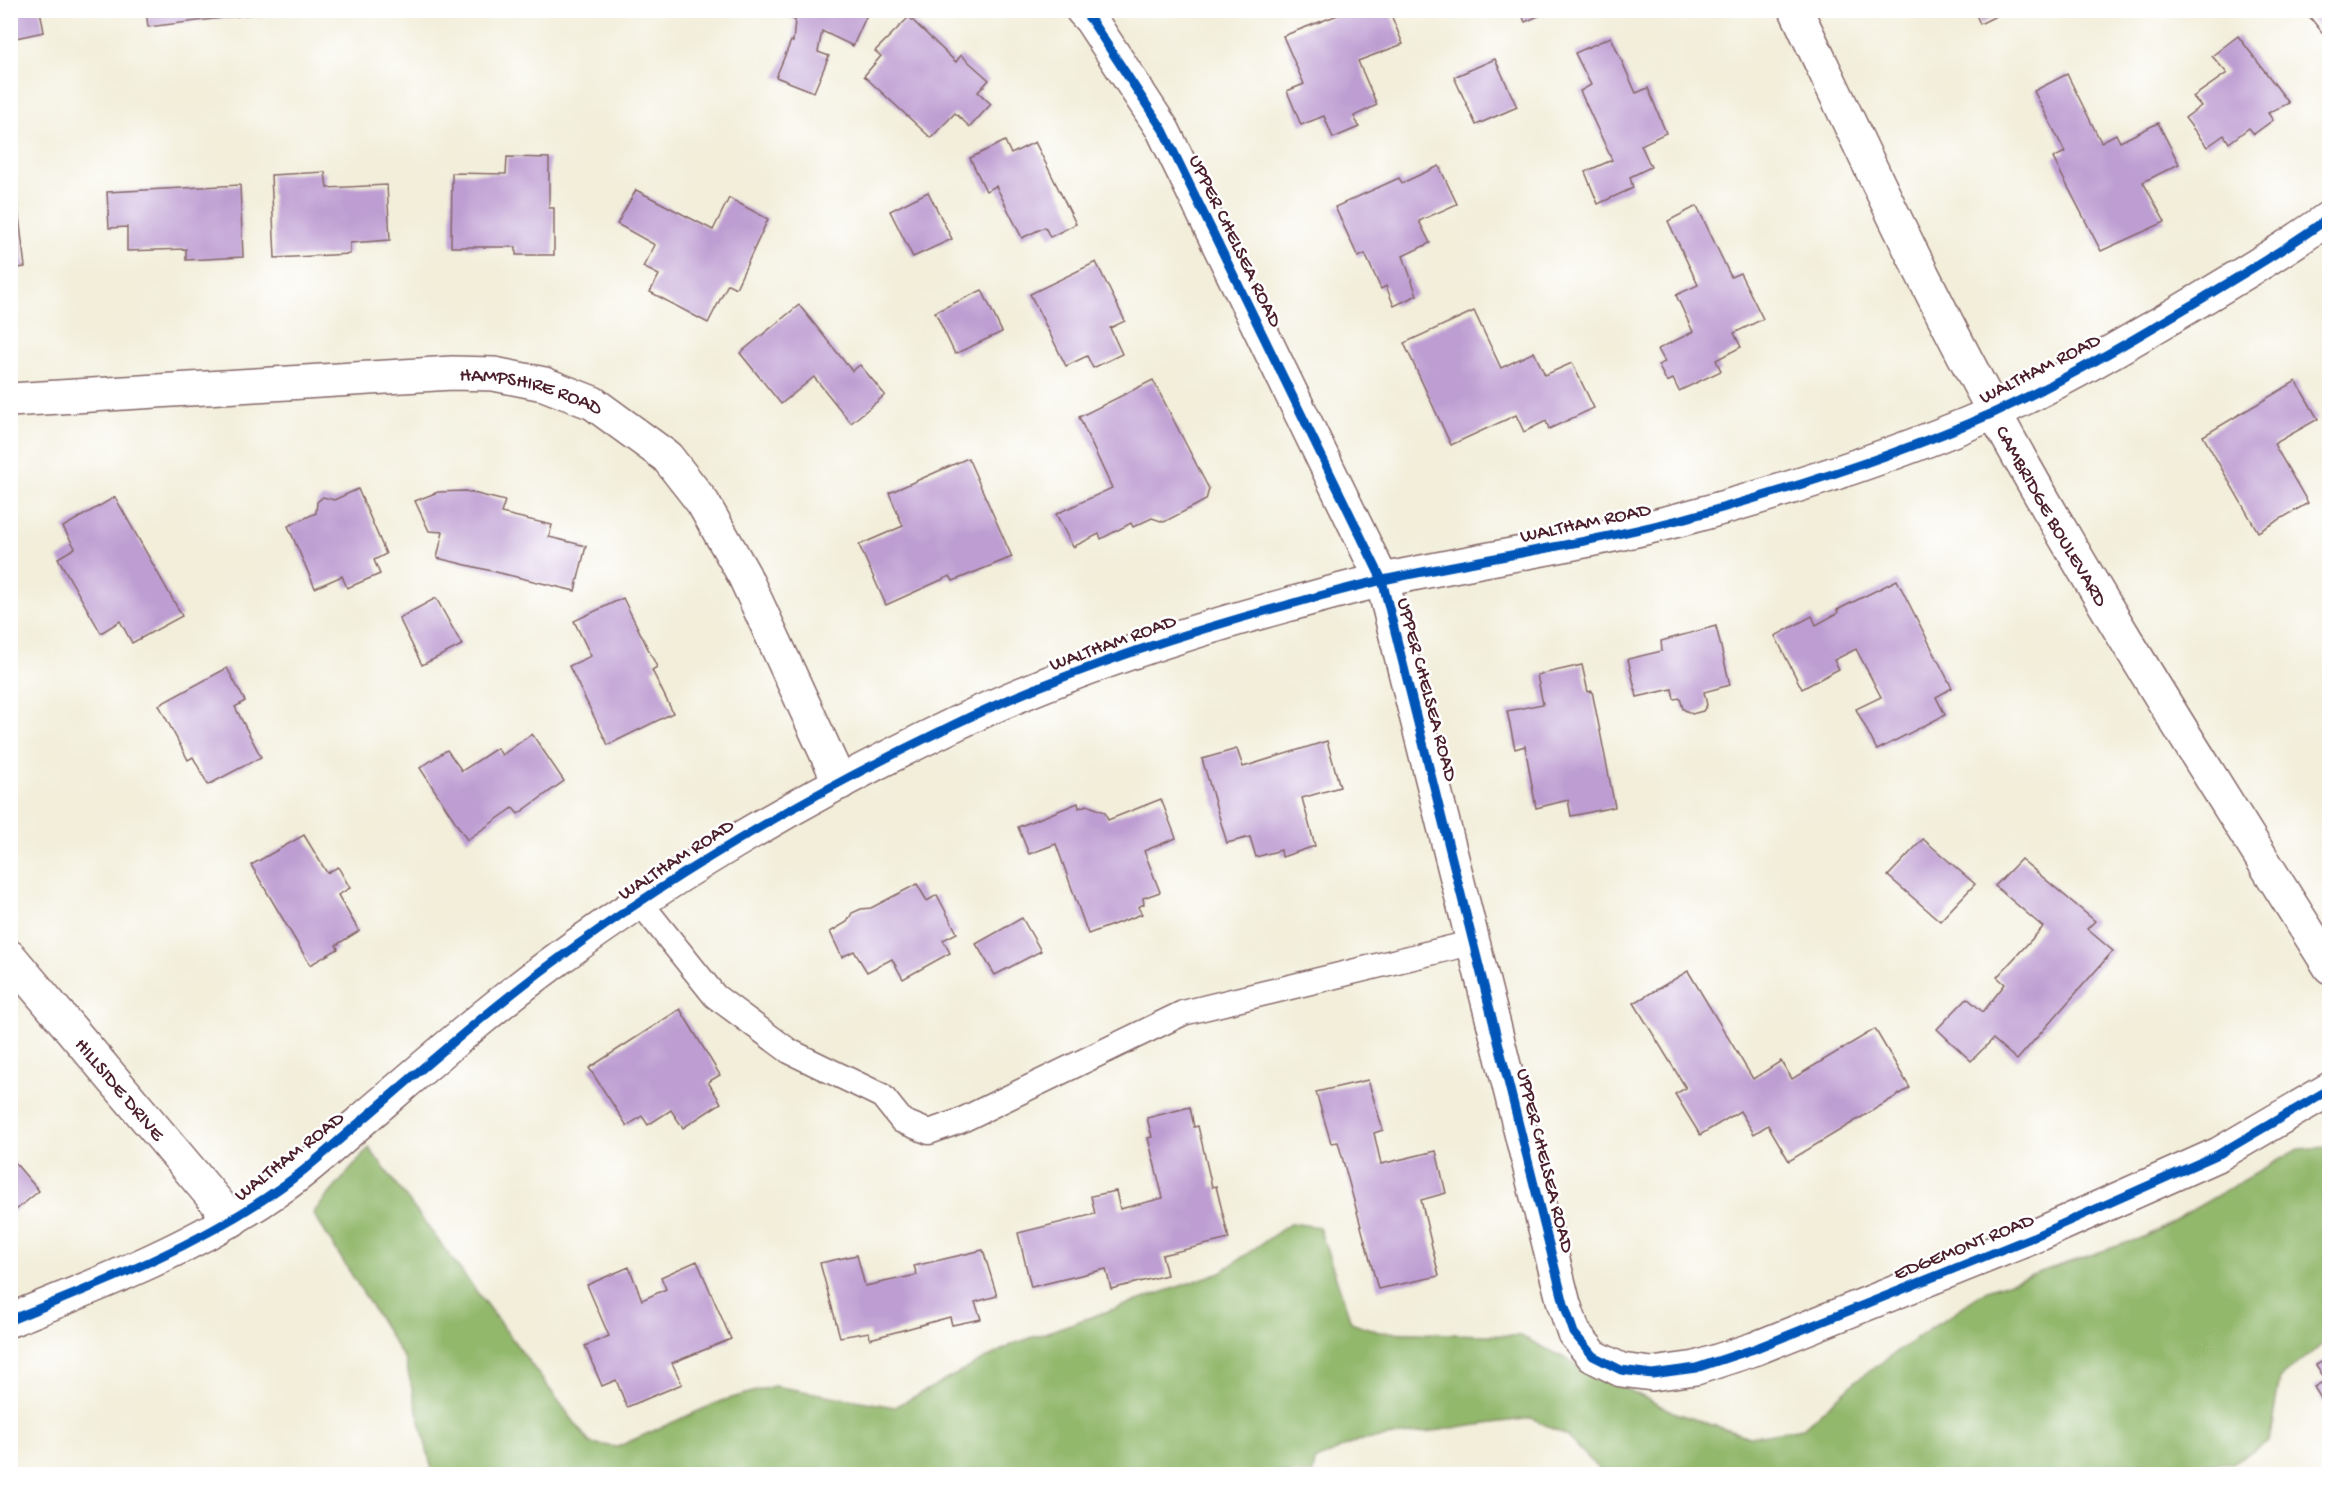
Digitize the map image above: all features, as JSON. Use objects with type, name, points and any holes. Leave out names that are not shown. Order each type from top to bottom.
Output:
[{"type":"street","name":"UPPER CHELSEA ROAD","points":[[1082,10],[1163,130],[1382,580],[1475,942],[1564,1304],[1574,1333],[1593,1356]]},
{"type":"street","name":"CAMBRIDGE BOULEVARD","points":[[1796,10],[1919,270],[1994,412],[2128,642],[2330,967]]},
{"type":"street","name":"WALTHAM ROAD","points":[[10,1320],[135,1268],[232,1220],[286,1185],[499,1005],[639,902],[700,861],[840,783],[958,723],[1051,682],[1191,631],[1382,580],[1585,541],[1683,518],[1822,477],[1994,412],[2170,318],[2289,247],[2330,217]]},
{"type":"street","name":"HAMPSHIRE ROAD","points":[[10,400],[452,373],[494,374],[543,384],[593,403],[667,457],[703,504],[744,575],[840,783]]},
{"type":"street","name":"HILLSIDE DRIVE","points":[[10,957],[232,1220]]},
{"type":"street","name":"EDGEMONT ROAD","points":[[1593,1356],[1621,1370],[1652,1374],[1696,1368],[1754,1349],[2033,1237],[2208,1159],[2330,1089]]},
{"type":"lane","points":[[639,902],[715,996],[789,1051],[882,1096],[902,1120],[929,1132],[960,1121],[1183,1013],[1475,942]]},
{"type":"green space","points":[[2328,1147],[2329,1339],[2280,1378],[2269,1442],[2232,1463],[2108,1464],[2108,1474],[1604,1474],[1567,1436],[1532,1418],[1357,1441],[1315,1461],[1313,1474],[433,1474],[405,1360],[313,1213],[369,1148],[590,1443],[617,1447],[721,1401],[774,1386],[895,1407],[1013,1344],[1221,1272],[1291,1223],[1319,1227],[1351,1322],[1379,1332],[1521,1336],[1673,1412],[1749,1437],[1803,1428],[1859,1378],[1987,1290],[2147,1236],[2298,1149]]},
{"type":"building","points":[[10,10],[40,10],[44,32],[11,39]]},
{"type":"building","points":[[146,10],[272,10],[272,12],[148,27]]},
{"type":"building","points":[[779,10],[869,10],[853,46],[822,31],[818,52],[829,56],[814,92],[776,77],[791,41],[793,42],[795,20],[778,13]]},
{"type":"building","points":[[1342,10],[1389,10],[1403,44],[1358,61],[1377,105],[1354,116],[1359,127],[1333,138],[1324,116],[1301,125],[1287,91],[1304,84],[1283,36],[1343,13]]},
{"type":"building","points":[[1520,10],[1552,10],[1525,22]]},
{"type":"building","points":[[1974,10],[2008,10],[1980,24]]},
{"type":"building","points":[[2304,10],[2330,10],[2330,42]]},
{"type":"building","points":[[909,17],[956,62],[961,55],[989,80],[978,92],[991,104],[970,127],[955,113],[931,138],[864,76],[881,56],[875,51]]},
{"type":"building","points":[[2238,36],[2289,103],[2268,113],[2273,120],[2254,134],[2249,128],[2229,143],[2224,135],[2207,147],[2185,118],[2201,106],[2193,97],[2227,73],[2212,56]]},
{"type":"building","points":[[1611,37],[1636,93],[1648,88],[1666,133],[1641,145],[1651,167],[1630,177],[1633,188],[1598,204],[1585,172],[1612,160],[1580,91],[1591,85],[1575,53]]},
{"type":"building","points":[[1495,59],[1517,107],[1476,125],[1454,77]]},
{"type":"building","points":[[2067,74],[2101,142],[2116,134],[2120,142],[2158,123],[2179,164],[2143,182],[2165,222],[2101,251],[2053,158],[2065,152],[2034,91]]},
{"type":"building","points":[[1005,141],[1011,154],[1035,142],[1076,224],[1050,237],[1045,227],[1022,238],[996,186],[986,191],[970,158]]},
{"type":"building","points":[[507,157],[549,158],[549,208],[554,208],[554,255],[516,255],[516,247],[451,247],[452,173],[506,174]]},
{"type":"building","points":[[1439,166],[1457,204],[1419,221],[1430,243],[1403,256],[1417,295],[1394,306],[1386,286],[1381,289],[1365,254],[1358,257],[1335,207],[1399,178],[1402,183]]},
{"type":"building","points":[[325,172],[327,188],[387,185],[390,240],[350,243],[350,254],[275,258],[271,175]]},
{"type":"building","points":[[240,185],[243,257],[186,260],[186,249],[127,251],[127,227],[109,228],[107,192]]},
{"type":"building","points":[[636,190],[713,230],[729,198],[768,219],[736,288],[728,284],[708,323],[650,292],[659,275],[643,267],[655,245],[617,224]]},
{"type":"building","points":[[928,192],[952,239],[913,257],[890,211]]},
{"type":"building","points":[[10,200],[17,200],[25,267],[10,269]]},
{"type":"building","points":[[1697,206],[1731,277],[1740,273],[1763,319],[1734,333],[1741,347],[1716,360],[1721,371],[1679,391],[1673,379],[1667,382],[1658,365],[1665,362],[1658,349],[1693,332],[1676,295],[1698,285],[1668,221]]},
{"type":"building","points":[[1096,262],[1125,321],[1110,328],[1122,354],[1093,368],[1087,356],[1066,366],[1030,294]]},
{"type":"building","points":[[982,290],[1002,332],[955,354],[935,312]]},
{"type":"building","points":[[799,305],[852,371],[860,365],[885,395],[851,423],[814,377],[781,404],[740,353]]},
{"type":"building","points":[[1474,311],[1501,368],[1534,352],[1545,375],[1572,363],[1594,408],[1549,429],[1546,421],[1524,432],[1516,415],[1451,445],[1404,343]]},
{"type":"building","points":[[1153,380],[1209,489],[1206,500],[1164,522],[1152,518],[1133,527],[1131,523],[1101,539],[1099,534],[1073,547],[1056,514],[1112,488],[1079,417]]},
{"type":"building","points":[[2296,381],[2318,419],[2274,444],[2308,503],[2258,532],[2203,436]]},
{"type":"building","points":[[968,458],[1012,557],[953,581],[950,576],[886,605],[859,545],[903,526],[889,493]]},
{"type":"building","points":[[358,489],[386,554],[374,560],[380,574],[347,588],[342,576],[315,588],[288,526],[316,513],[317,502],[323,497],[334,500]]},
{"type":"building","points":[[465,491],[505,501],[501,513],[552,525],[549,537],[586,546],[575,591],[437,558],[443,532],[429,531],[415,501],[438,492]]},
{"type":"building","points":[[115,497],[182,616],[132,643],[120,621],[101,633],[58,558],[75,548],[63,527]]},
{"type":"building","points":[[1897,580],[1952,688],[1936,697],[1945,715],[1877,750],[1856,709],[1881,697],[1856,649],[1834,660],[1839,669],[1802,689],[1775,636],[1812,616],[1816,625],[1838,613],[1837,610]]},
{"type":"building","points":[[436,598],[462,645],[422,665],[399,618]]},
{"type":"building","points":[[623,598],[657,667],[652,670],[673,713],[608,745],[569,666],[591,656],[574,621]]},
{"type":"building","points":[[1716,626],[1730,685],[1704,692],[1707,705],[1703,711],[1692,714],[1683,709],[1680,698],[1674,699],[1672,689],[1637,697],[1628,659],[1662,651],[1661,641]]},
{"type":"building","points":[[1582,665],[1588,692],[1592,691],[1615,807],[1571,816],[1568,800],[1536,808],[1525,746],[1515,749],[1507,711],[1543,704],[1537,675]]},
{"type":"building","points":[[227,668],[245,701],[235,707],[261,757],[208,785],[193,757],[188,760],[159,705]]},
{"type":"building","points":[[532,734],[564,781],[518,814],[513,808],[467,840],[420,768],[447,750],[462,771],[497,748],[502,755]]},
{"type":"building","points":[[1327,741],[1340,787],[1302,798],[1315,846],[1282,857],[1281,850],[1256,857],[1250,837],[1227,843],[1202,759],[1237,749],[1243,767]]},
{"type":"building","points":[[1161,799],[1176,838],[1144,851],[1160,892],[1143,898],[1144,904],[1138,907],[1142,914],[1088,934],[1056,844],[1029,854],[1018,827],[1078,803],[1079,808],[1087,805],[1105,812],[1108,820]]},
{"type":"building","points":[[304,835],[327,873],[338,867],[350,888],[338,895],[359,931],[336,945],[338,949],[310,965],[251,865]]},
{"type":"building","points":[[1923,839],[1975,884],[1940,921],[1888,876]]},
{"type":"building","points":[[2021,859],[2095,921],[2087,929],[2113,951],[2017,1060],[1993,1039],[1971,1061],[1937,1029],[1967,998],[1983,1012],[2005,984],[1997,977],[2043,927],[1995,886]]},
{"type":"building","points":[[917,884],[927,901],[937,895],[957,933],[943,940],[950,953],[903,979],[892,959],[867,972],[854,951],[842,957],[830,932],[847,922],[852,913],[871,908]]},
{"type":"building","points":[[1022,918],[1041,951],[995,975],[976,944]]},
{"type":"building","points":[[1688,971],[1753,1079],[1781,1061],[1792,1079],[1875,1029],[1910,1088],[1789,1161],[1768,1125],[1754,1134],[1740,1111],[1700,1135],[1675,1094],[1686,1088],[1634,1003]]},
{"type":"building","points":[[680,1009],[720,1075],[708,1082],[721,1103],[683,1128],[671,1110],[648,1125],[642,1116],[627,1126],[589,1068]]},
{"type":"building","points":[[1368,1080],[1383,1130],[1374,1133],[1381,1164],[1436,1151],[1446,1193],[1421,1200],[1439,1276],[1378,1289],[1338,1142],[1331,1143],[1316,1092]]},
{"type":"building","points":[[1190,1107],[1194,1127],[1198,1126],[1212,1187],[1216,1186],[1229,1239],[1162,1255],[1167,1275],[1111,1289],[1106,1269],[1031,1287],[1018,1233],[1095,1214],[1091,1196],[1116,1191],[1120,1209],[1163,1198],[1148,1138],[1152,1137],[1147,1118]]},
{"type":"building","points":[[10,1157],[39,1191],[10,1215]]},
{"type":"building","points":[[983,1250],[997,1296],[975,1302],[981,1319],[952,1325],[950,1317],[870,1339],[869,1332],[840,1337],[820,1263],[857,1255],[865,1286],[917,1275],[914,1266]]},
{"type":"building","points":[[697,1261],[731,1339],[672,1363],[682,1384],[627,1407],[616,1380],[602,1386],[585,1346],[609,1336],[587,1285],[629,1267],[642,1300],[666,1289],[661,1277]]},
{"type":"building","points":[[2330,1357],[2330,1413],[2314,1387],[2326,1380],[2316,1365]]},
{"type":"cycle path","points":[[1082,10],[1091,20],[1163,130],[1382,580],[1564,1304],[1574,1333],[1593,1356],[1621,1370],[1652,1374],[1696,1368],[1754,1349],[2033,1237],[2219,1154],[2330,1089]]},
{"type":"cycle path","points":[[10,1320],[149,1262],[249,1209],[301,1173],[478,1021],[599,929],[747,834],[850,777],[955,724],[1077,672],[1244,617],[1375,582],[1609,536],[1682,519],[1799,485],[1916,445],[1991,414],[2096,360],[2248,271],[2330,217]]}]
